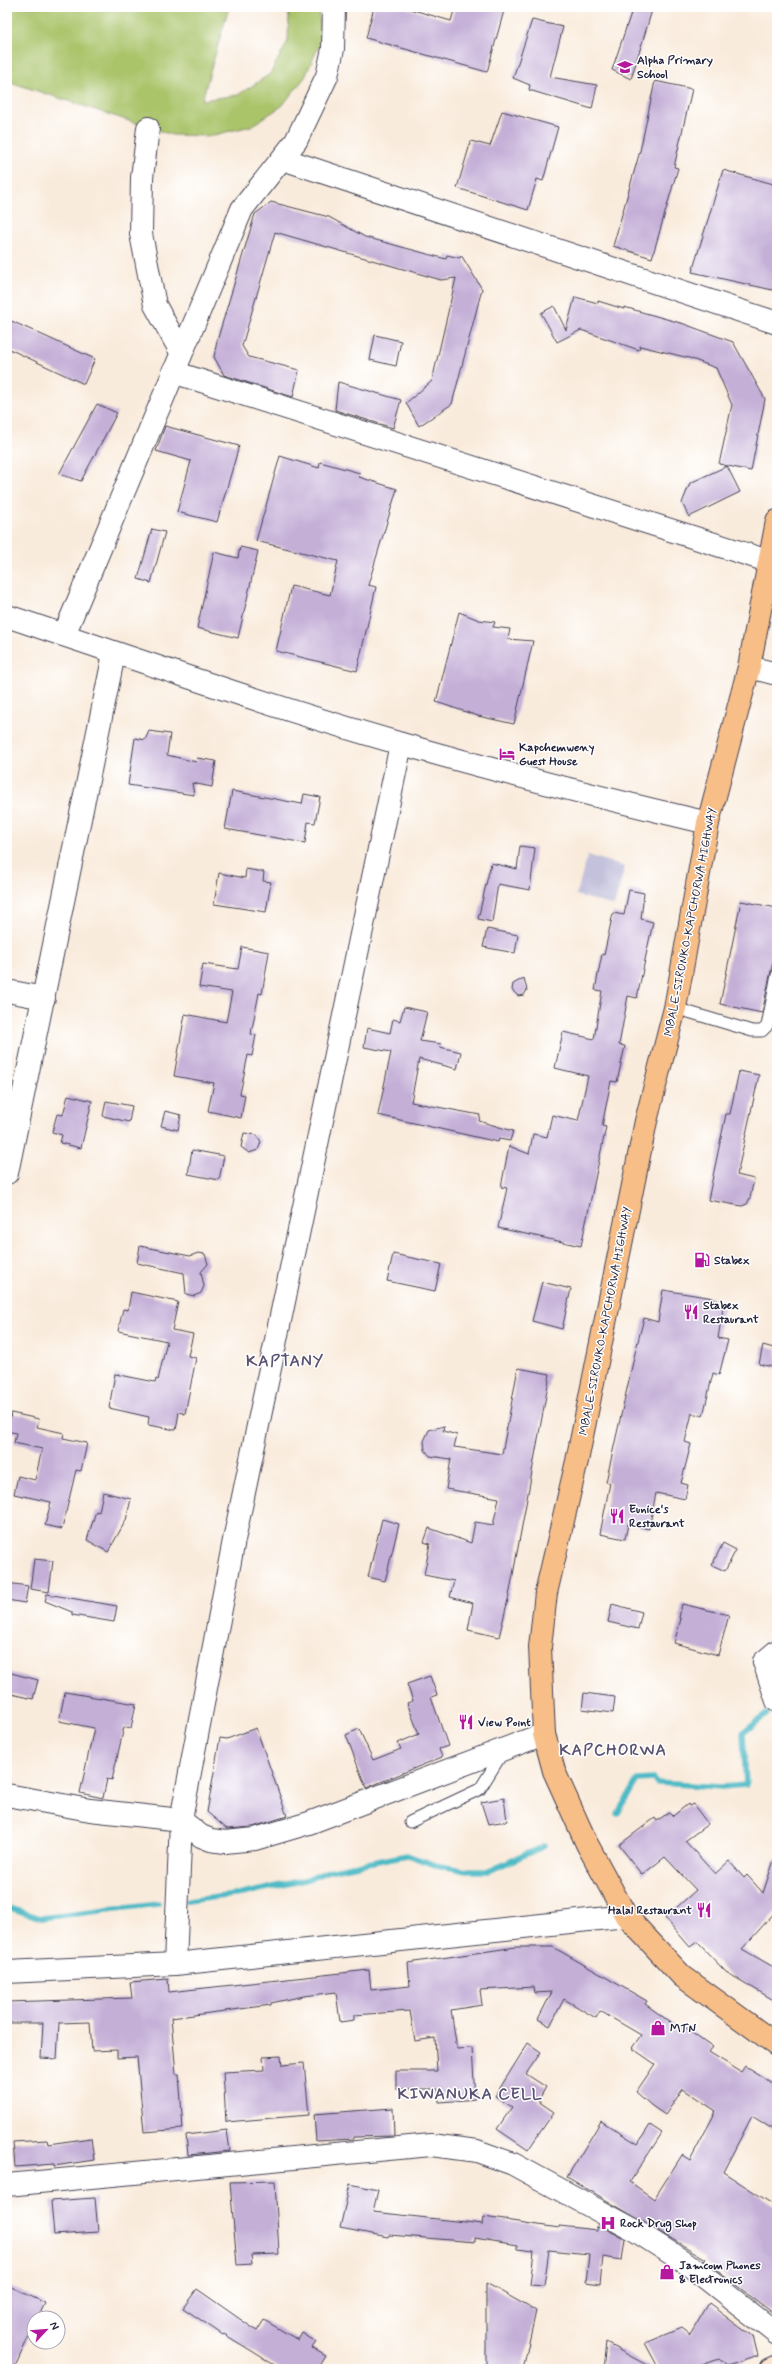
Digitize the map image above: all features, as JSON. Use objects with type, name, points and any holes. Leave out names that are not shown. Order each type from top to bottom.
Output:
[{"type":"main road","name":"MBALE-SIRONKO-KAPCHORWA HIGHWAY","points":[[777,521],[768,561],[749,667],[708,823],[675,1008],[646,1121],[577,1461],[543,1609],[540,1647],[544,1734],[554,1771],[587,1844],[626,1916],[682,1976],[777,2045]]},
{"type":"street","points":[[64,635],[242,209],[261,183],[283,159],[302,130],[327,76],[333,49],[334,7]]},
{"type":"street","points":[[148,128],[142,178],[140,234],[155,305],[181,352]]},
{"type":"street","points":[[283,159],[777,323]]},
{"type":"street","points":[[173,372],[768,561]]},
{"type":"street","points":[[7,616],[114,654],[401,744],[604,798],[708,823]]},
{"type":"street","points":[[7,1173],[114,654]]},
{"type":"street","points":[[749,667],[777,674]]},
{"type":"street","points":[[175,1964],[181,1820],[234,1540],[401,744]]},
{"type":"street","points":[[7,991],[44,998]]},
{"type":"street","points":[[777,1651],[764,1662],[777,1701]]},
{"type":"street","points":[[7,1795],[90,1810],[181,1820],[189,1828],[210,1840],[224,1842],[256,1839],[309,1823],[503,1751],[544,1734]]},
{"type":"street","points":[[7,1972],[175,1964],[626,1916]]},
{"type":"street","points":[[7,2185],[431,2145],[477,2151],[513,2164],[636,2231],[689,2265],[777,2334]]},
{"type":"street","points":[[770,2369],[777,2366]]},
{"type":"lane","points":[[675,1008],[752,1031],[762,1031],[767,1026],[777,975]]},
{"type":"lane","points":[[410,1822],[480,1789],[503,1751]]},
{"type":"shaded area","points":[[588,855],[625,867],[614,906],[576,895]]},
{"type":"green space","points":[[7,7],[229,7],[202,100],[238,95],[270,74],[288,41],[289,7],[319,7],[321,41],[305,77],[282,106],[251,126],[210,136],[172,135],[7,81]]},
{"type":"building","points":[[374,7],[403,7],[451,21],[455,7],[505,7],[487,72],[366,38]]},
{"type":"building","points":[[633,7],[653,7],[631,79],[612,70]]},
{"type":"building","points":[[532,20],[563,27],[550,77],[597,85],[592,109],[529,90],[530,85],[513,78]]},
{"type":"building","points":[[655,81],[692,89],[674,167],[678,168],[652,258],[613,246],[640,151]]},
{"type":"building","points":[[502,111],[558,127],[543,181],[537,179],[528,210],[457,188],[471,141],[490,146]]},
{"type":"building","points":[[723,170],[777,185],[777,291],[692,272]]},
{"type":"building","points":[[271,202],[329,217],[365,237],[446,259],[447,255],[460,258],[461,255],[482,289],[452,404],[419,426],[406,403],[432,381],[456,278],[441,280],[275,232],[242,346],[249,357],[299,370],[293,397],[224,375],[214,357],[217,341],[255,214]]},
{"type":"building","points":[[575,297],[598,303],[598,301],[624,309],[624,307],[684,324],[733,342],[765,399],[751,471],[719,464],[732,405],[716,368],[689,358],[640,346],[639,350],[581,330],[557,342],[541,313],[554,306],[566,330]]},
{"type":"building","points":[[7,319],[95,359],[84,384],[7,348]]},
{"type":"building","points":[[375,335],[401,341],[396,366],[370,360]]},
{"type":"building","points":[[338,382],[401,400],[393,428],[335,410]]},
{"type":"building","points":[[97,404],[117,413],[81,481],[59,474]]},
{"type":"building","points":[[165,426],[239,446],[217,522],[177,512],[191,461],[156,451]]},
{"type":"building","points":[[280,456],[319,468],[320,462],[360,473],[359,477],[397,489],[368,585],[376,587],[357,671],[276,651],[291,586],[330,595],[338,561],[256,541]]},
{"type":"building","points":[[727,466],[740,492],[689,517],[682,503],[690,483]]},
{"type":"building","points":[[152,529],[165,532],[151,583],[138,579]]},
{"type":"building","points":[[240,547],[258,551],[238,638],[197,628],[214,552],[238,558]]},
{"type":"building","points":[[459,612],[479,620],[495,622],[493,627],[510,629],[508,639],[533,641],[514,724],[478,716],[436,702]]},
{"type":"building","points":[[149,731],[170,734],[167,755],[196,762],[197,758],[216,761],[212,787],[192,783],[194,795],[128,785],[135,738],[145,740]]},
{"type":"building","points":[[232,791],[302,804],[304,794],[320,797],[315,823],[308,822],[305,843],[225,829]]},
{"type":"building","points":[[520,846],[535,848],[530,890],[498,884],[492,922],[478,919],[491,863],[517,869]]},
{"type":"building","points":[[246,869],[264,872],[263,881],[271,882],[266,912],[214,904],[219,873],[245,878]]},
{"type":"building","points":[[629,890],[644,893],[641,919],[653,922],[637,998],[628,996],[619,1045],[625,1046],[617,1082],[611,1081],[602,1126],[606,1127],[581,1246],[498,1228],[507,1188],[501,1187],[509,1146],[529,1154],[533,1134],[547,1137],[552,1115],[578,1121],[588,1076],[555,1068],[563,1032],[594,1039],[602,991],[595,990],[602,954],[604,955],[613,913],[624,915]]},
{"type":"building","points":[[741,901],[777,908],[777,943],[762,1013],[720,1004]]},
{"type":"building","points":[[487,929],[518,935],[515,953],[483,947]]},
{"type":"building","points":[[242,947],[269,952],[262,994],[259,993],[251,1034],[256,1035],[252,1056],[248,1055],[240,1094],[245,1095],[241,1118],[208,1111],[214,1083],[174,1076],[185,1014],[226,1022],[232,992],[199,987],[203,964],[238,969]]},
{"type":"building","points":[[524,978],[527,990],[524,995],[518,996],[512,990],[513,984]]},
{"type":"building","points":[[404,1007],[427,1012],[420,1041],[441,1044],[440,1047],[461,1052],[457,1069],[419,1059],[411,1102],[480,1115],[479,1121],[513,1131],[510,1141],[499,1139],[498,1142],[378,1115],[391,1052],[364,1047],[367,1028],[390,1033],[393,1019],[400,1021]]},
{"type":"building","points":[[739,1071],[759,1075],[737,1175],[754,1179],[750,1198],[747,1204],[742,1206],[708,1200],[726,1114],[730,1114]]},
{"type":"building","points":[[68,1095],[92,1101],[81,1148],[60,1143],[62,1135],[52,1132],[57,1114],[63,1115]]},
{"type":"building","points":[[106,1101],[132,1106],[129,1122],[103,1116]]},
{"type":"building","points":[[165,1111],[181,1115],[178,1130],[161,1126]]},
{"type":"building","points":[[244,1133],[257,1135],[261,1142],[258,1150],[249,1153],[241,1147]]},
{"type":"building","points":[[192,1150],[224,1156],[219,1180],[188,1174]]},
{"type":"building","points":[[140,1246],[190,1256],[198,1253],[205,1254],[208,1264],[201,1272],[204,1286],[201,1293],[194,1296],[186,1294],[184,1273],[137,1263]]},
{"type":"building","points":[[393,1254],[441,1264],[435,1291],[387,1281]]},
{"type":"building","points":[[542,1282],[571,1289],[562,1329],[532,1321]]},
{"type":"building","points":[[663,1290],[713,1298],[723,1308],[718,1338],[728,1340],[719,1375],[713,1373],[703,1416],[692,1413],[685,1442],[691,1444],[681,1483],[688,1485],[685,1499],[656,1493],[649,1529],[628,1524],[625,1539],[600,1534],[610,1483],[606,1482],[644,1318],[658,1322]]},
{"type":"building","points":[[131,1292],[178,1302],[172,1330],[193,1334],[188,1356],[196,1358],[185,1414],[179,1412],[176,1430],[148,1425],[149,1417],[109,1408],[115,1374],[155,1382],[156,1379],[158,1380],[167,1341],[118,1331],[123,1309],[128,1310]]},
{"type":"building","points":[[763,1345],[777,1349],[777,1368],[759,1364]]},
{"type":"building","points":[[518,1368],[550,1374],[510,1591],[499,1637],[468,1630],[473,1603],[450,1597],[454,1581],[424,1575],[430,1544],[424,1542],[429,1528],[471,1543],[475,1522],[493,1525],[499,1498],[446,1489],[451,1459],[430,1456],[425,1450],[424,1441],[429,1430],[444,1426],[443,1431],[457,1435],[454,1447],[502,1454]]},
{"type":"building","points":[[11,1413],[39,1419],[37,1427],[64,1433],[63,1438],[87,1443],[81,1471],[76,1470],[62,1529],[45,1525],[51,1502],[14,1494],[18,1476],[35,1480],[42,1449],[14,1443],[16,1433],[7,1431]]},
{"type":"building","points":[[103,1492],[131,1499],[126,1520],[108,1552],[87,1540],[96,1511],[99,1512]]},
{"type":"building","points":[[382,1519],[399,1524],[385,1581],[368,1577]]},
{"type":"building","points":[[723,1543],[736,1550],[725,1571],[712,1565]]},
{"type":"building","points":[[34,1559],[53,1561],[49,1592],[30,1589]]},
{"type":"building","points":[[7,1583],[28,1586],[25,1603],[7,1600]]},
{"type":"building","points":[[47,1594],[117,1606],[114,1622],[72,1615],[72,1612],[45,1601]]},
{"type":"building","points":[[612,1604],[642,1612],[638,1629],[608,1622]]},
{"type":"building","points":[[682,1604],[729,1615],[718,1655],[674,1643],[681,1619],[679,1618]]},
{"type":"building","points":[[7,1672],[38,1680],[33,1699],[7,1693]]},
{"type":"building","points":[[430,1676],[437,1695],[431,1697],[448,1746],[439,1749],[442,1757],[366,1788],[346,1735],[359,1729],[373,1760],[401,1749],[398,1743],[419,1734],[407,1703],[413,1701],[407,1684]]},
{"type":"building","points":[[65,1692],[136,1704],[131,1728],[124,1727],[112,1780],[107,1779],[103,1798],[80,1793],[94,1728],[59,1721]]},
{"type":"building","points":[[584,1693],[615,1697],[613,1713],[582,1709]]},
{"type":"building","points":[[256,1728],[287,1816],[253,1827],[227,1829],[207,1812],[220,1738],[227,1739]]},
{"type":"building","points":[[504,1798],[507,1821],[488,1824],[481,1802]]},
{"type":"building","points":[[688,1804],[689,1806],[693,1804],[708,1824],[685,1841],[715,1874],[729,1861],[744,1878],[747,1875],[763,1893],[774,1860],[777,1860],[777,1910],[742,1949],[777,1969],[777,2002],[726,1972],[697,1942],[690,1947],[665,1918],[696,1890],[665,1857],[642,1875],[619,1845],[655,1818],[657,1821],[669,1812],[673,1816]]},
{"type":"building","points":[[516,1947],[553,1947],[647,2001],[645,2004],[680,2029],[682,2025],[713,2047],[709,2052],[741,2072],[745,2066],[777,2086],[777,2132],[752,2116],[723,2172],[777,2207],[777,2316],[704,2261],[706,2259],[567,2177],[601,2121],[638,2144],[650,2125],[662,2133],[630,2182],[654,2199],[682,2155],[690,2160],[716,2111],[683,2089],[665,2115],[652,2106],[636,2092],[655,2064],[632,2048],[641,2035],[600,2011],[596,2018],[564,1999],[550,2026],[538,2019],[552,1992],[535,1993],[534,1987],[480,1990],[482,2005],[451,2010],[457,2049],[472,2048],[475,2099],[454,2101],[439,2102],[438,2089],[396,2089],[396,2071],[437,2071],[435,2038],[415,2041],[410,2011],[354,2015],[354,2020],[340,2022],[336,1992],[304,1996],[271,2003],[271,2005],[171,2018],[176,2074],[179,2074],[183,2129],[144,2132],[137,2057],[117,2058],[117,2050],[92,2051],[90,2022],[59,2023],[57,2059],[41,2058],[43,2023],[7,2023],[7,2002],[132,1998],[130,1982],[168,1979],[169,1992],[369,1970],[371,1990],[410,1986],[408,1963]]},
{"type":"building","points":[[528,2043],[541,2052],[526,2074],[546,2087],[538,2101],[554,2112],[528,2150],[497,2129],[512,2107],[495,2096]]},
{"type":"building","points":[[281,2056],[282,2065],[304,2063],[309,2115],[226,2122],[223,2072],[264,2070],[263,2057]]},
{"type":"building","points":[[393,2108],[394,2136],[353,2137],[353,2139],[316,2141],[314,2114]]},
{"type":"building","points":[[227,2130],[230,2151],[188,2155],[186,2135]]},
{"type":"building","points":[[91,2138],[94,2160],[54,2166],[54,2164],[15,2167],[13,2142],[47,2140],[48,2144]]},
{"type":"building","points":[[275,2181],[279,2254],[251,2255],[252,2264],[237,2265],[230,2182]]},
{"type":"building","points":[[350,2184],[378,2190],[373,2212],[483,2224],[484,2217],[559,2228],[559,2226],[597,2230],[597,2226],[625,2239],[622,2260],[603,2257],[600,2284],[586,2282],[589,2254],[549,2250],[544,2286],[530,2285],[534,2251],[517,2249],[517,2245],[475,2238],[475,2242],[389,2235],[388,2237],[340,2228]]},
{"type":"building","points":[[95,2198],[98,2232],[54,2235],[51,2201]]},
{"type":"building","points":[[486,2283],[536,2311],[523,2369],[486,2369]]},
{"type":"building","points":[[7,2285],[45,2303],[42,2310],[26,2310],[26,2343],[14,2369],[7,2369]]},
{"type":"building","points":[[197,2289],[257,2331],[264,2320],[298,2340],[302,2333],[316,2342],[312,2348],[326,2356],[318,2369],[281,2369],[224,2334],[223,2335],[183,2308]]},
{"type":"building","points":[[709,2303],[753,2336],[758,2356],[727,2366],[719,2359],[691,2369],[659,2369],[645,2343],[681,2328],[690,2335]]},
{"type":"building","points":[[606,2343],[619,2350],[654,2369],[603,2369]]},
{"type":"waterway","points":[[618,1813],[637,1780],[653,1779],[657,1783],[722,1787],[746,1785],[743,1733],[767,1714]]},
{"type":"waterway","points":[[187,1901],[242,1894],[309,1879],[328,1871],[407,1855],[435,1865],[467,1871],[489,1871],[544,1846]]},
{"type":"waterway","points":[[7,1907],[41,1918],[158,1904]]},
{"type":"place","name":"Alpha Primary School","points":[[625,67]]},
{"type":"place","name":"Kapchemweny Guest House","points":[[507,754]]},
{"type":"place","name":"Stabex","points":[[702,1260]]},
{"type":"place","name":"Stabex Restaurant","points":[[691,1312]]},
{"type":"place","name":"Eunice's Restaurant","points":[[617,1516]]},
{"type":"place","name":"View Point","points":[[466,1722]]},
{"type":"place","name":"Halal Restaurant","points":[[704,1910]]},
{"type":"place","name":"MTN","points":[[658,2028]]},
{"type":"place","name":"Rock Drug Shop","points":[[608,2223]]},
{"type":"place","name":"Jamcom Phones & Electronics","points":[[667,2272]]},
{"type":"district","name":"KAPTANY","points":[[285,1360]]},
{"type":"district","name":"KAPCHORWA","points":[[613,1749]]},
{"type":"district","name":"KIWANUKA CELL","points":[[470,2093]]}]
